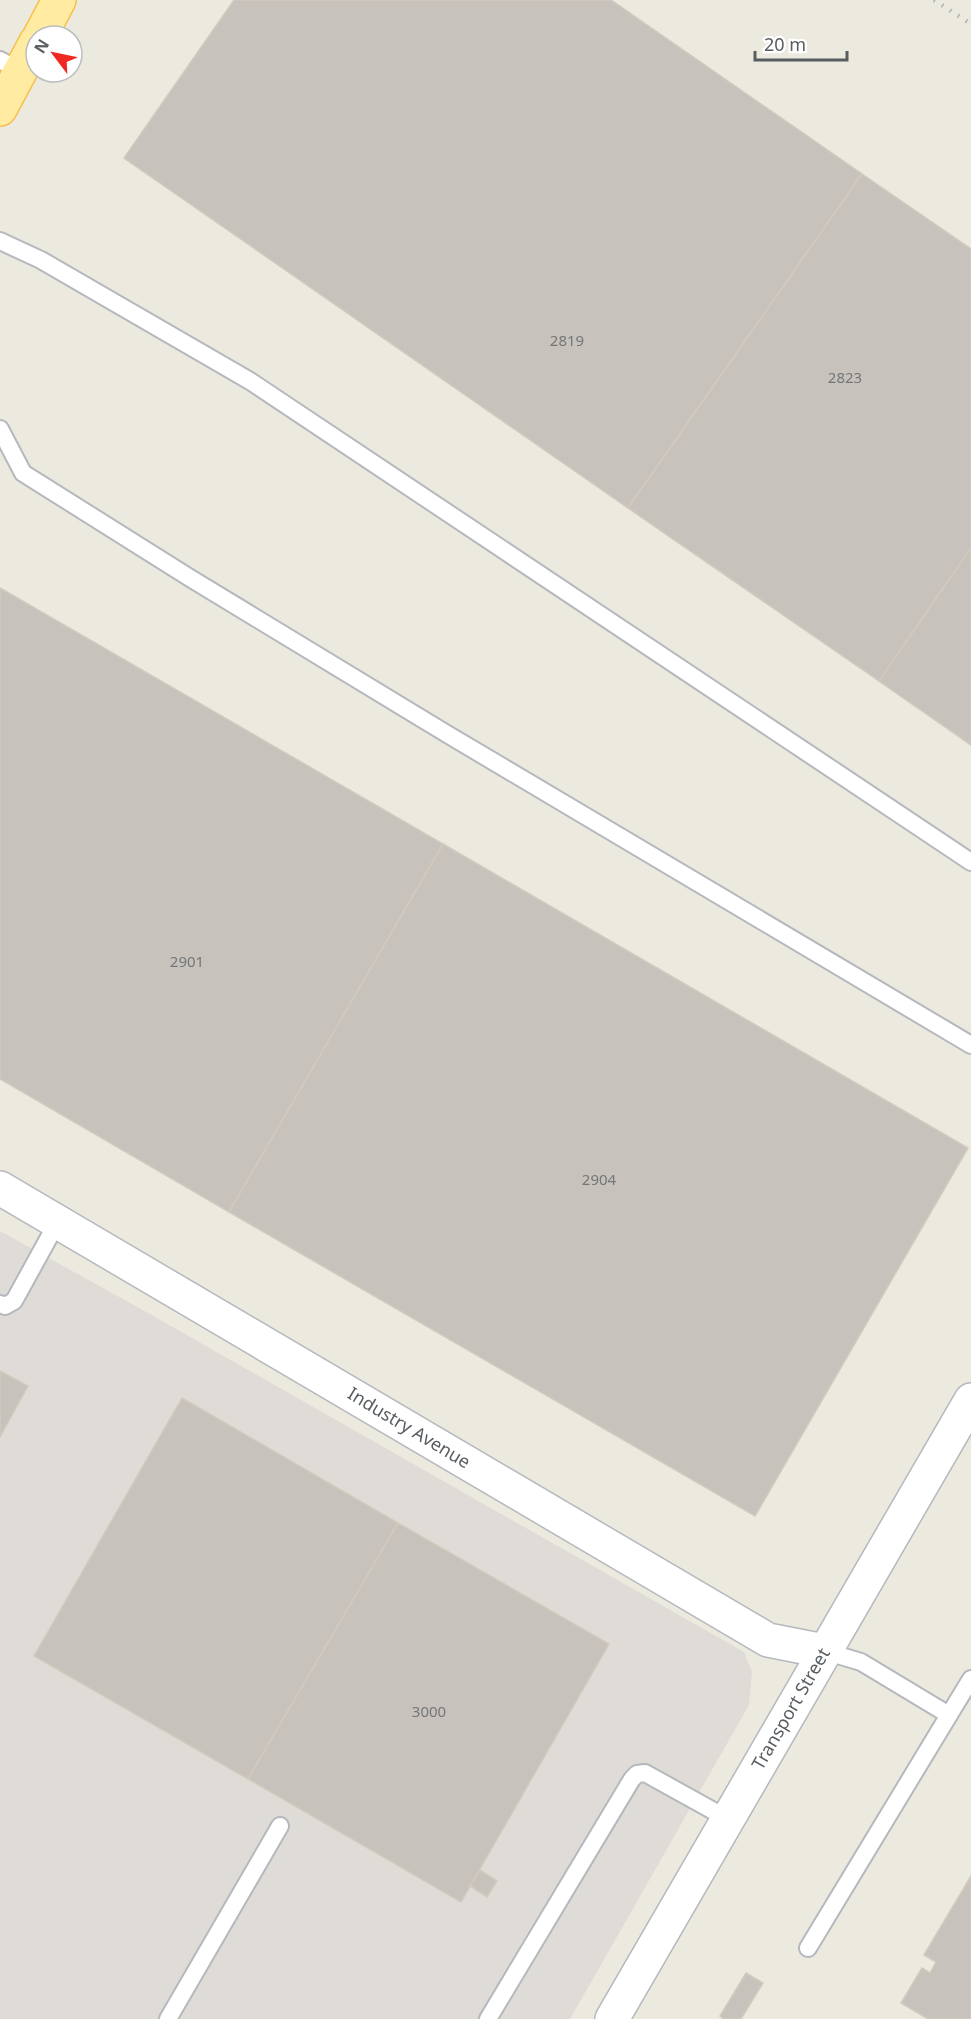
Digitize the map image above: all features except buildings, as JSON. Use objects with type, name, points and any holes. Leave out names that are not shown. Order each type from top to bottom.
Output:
[{"type":"main road","points":[[46,24],[59,0]]},
{"type":"main road","points":[[0,109],[10,66],[24,53]]},
{"type":"street","name":"Industry Avenue","points":[[0,1188],[768,1640],[824,1651]]},
{"type":"street","name":"Transport Street","points":[[612,2019],[971,1400]]},
{"type":"lane","points":[[0,241],[41,260],[250,381],[971,862]]},
{"type":"lane","points":[[0,429],[23,473],[189,578],[458,741],[971,1045]]},
{"type":"lane","points":[[0,1304],[5,1306],[14,1301],[58,1221]]},
{"type":"lane","points":[[824,1651],[861,1662],[949,1715]]},
{"type":"lane","points":[[808,1948],[971,1679]]},
{"type":"lane","points":[[488,2019],[637,1774],[645,1773],[728,1819]]},
{"type":"lane","points":[[168,2019],[280,1826]]},
{"type":"shaded area","points":[[0,1231],[744,1652],[752,1672],[749,1705],[570,2019],[0,2019]]},
{"type":"railway","points":[[934,0],[971,24]]}]
